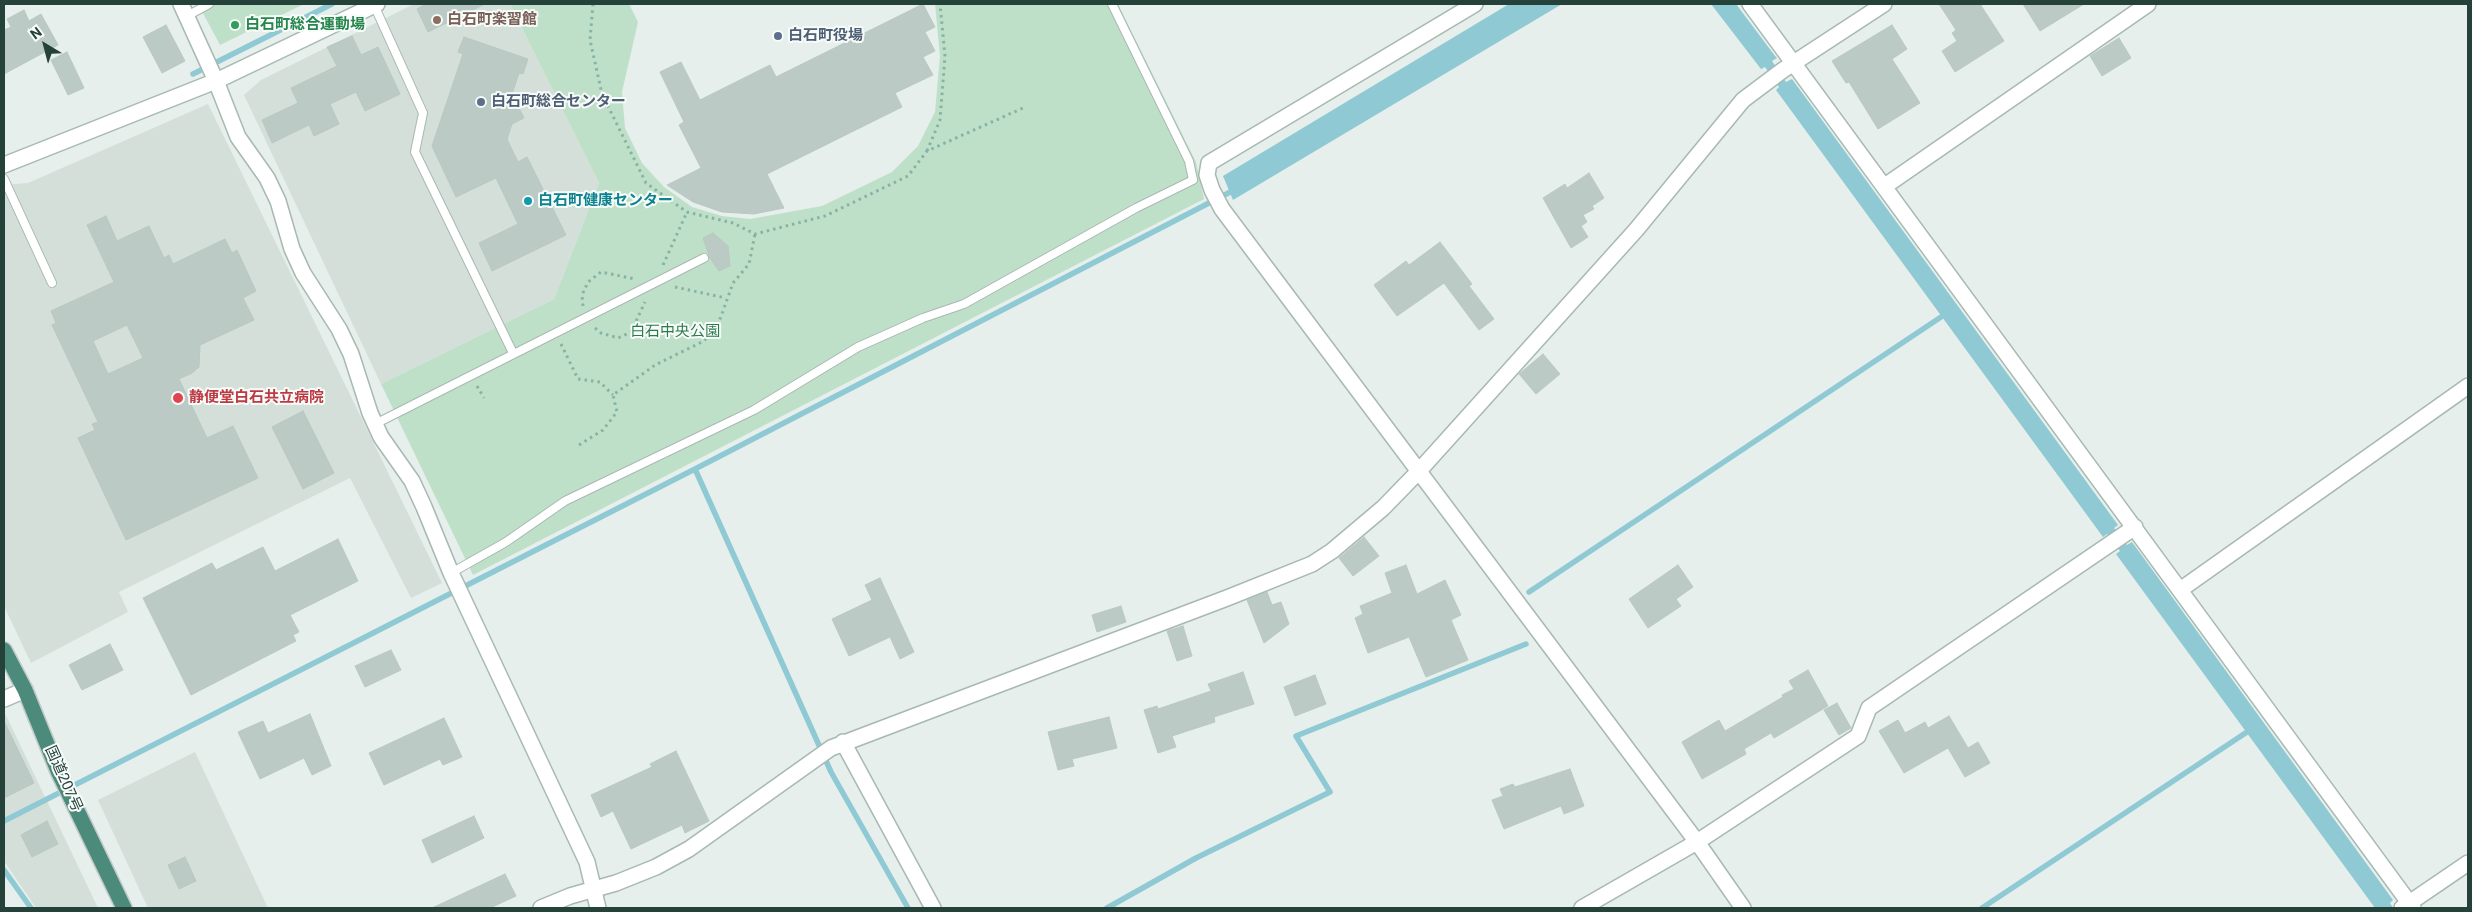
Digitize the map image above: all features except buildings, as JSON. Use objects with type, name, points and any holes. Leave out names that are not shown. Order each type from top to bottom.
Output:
[{"type":"highway","name":"国道207号","points":[[4,650],[25,690],[58,771],[124,908]]},
{"type":"street","points":[[4,165],[214,78],[376,4]]},
{"type":"street","points":[[1475,4],[1209,164],[1208,176],[1212,190],[1222,209],[1697,842],[1743,908]]},
{"type":"street","points":[[1750,4],[1782,71],[1885,186],[2123,535],[2180,590],[2408,906],[2468,863]]},
{"type":"street","points":[[541,908],[570,896],[656,867],[689,849],[817,755],[837,745],[1219,602],[1312,564],[1332,551],[1383,508],[1418,472],[1636,230],[1743,100],[1782,71],[1884,4]]},
{"type":"street","points":[[1885,186],[2148,4]]},
{"type":"street","points":[[184,10],[238,137],[267,178],[278,202],[292,249],[303,273],[339,329],[351,354],[370,413],[377,423],[381,437],[412,481],[468,610],[588,862],[598,908]]},
{"type":"street","points":[[2180,590],[2468,386]]},
{"type":"street","points":[[1582,908],[1697,842],[1858,736],[1869,708],[2123,535]]},
{"type":"street","points":[[4,699],[25,690]]},
{"type":"street","points":[[837,745],[933,908]]},
{"type":"lane","points":[[184,10],[209,4]]},
{"type":"lane","points":[[376,4],[423,113],[415,152],[513,353]]},
{"type":"lane","points":[[451,573],[506,542],[565,501],[754,410],[858,347],[922,318],[964,304],[1136,208],[1193,180],[1189,161],[1112,4]]},
{"type":"lane","points":[[4,179],[52,283]]},
{"type":"lane","points":[[377,423],[704,258]]},
{"type":"path","points":[[592,4],[590,40],[602,94],[646,183],[687,212],[733,223],[755,234],[825,216],[908,176],[927,151],[940,120],[945,56],[940,4]]},
{"type":"path","points":[[927,151],[1023,108]]},
{"type":"path","points":[[613,395],[655,365],[704,340],[718,322],[733,283],[749,264],[755,234]]},
{"type":"path","points":[[555,332],[578,379],[600,382],[613,395],[617,412],[604,430],[579,445]]},
{"type":"shaded area","points":[[414,4],[510,4],[599,183],[554,299],[381,384],[244,95],[261,80]]},
{"type":"shaded area","name":"静便堂白石共立病院","points":[[208,104],[442,583],[411,598],[350,478],[119,592],[128,612],[31,663],[4,606],[4,185],[28,183]]},
{"type":"shaded area","points":[[4,711],[98,908],[36,908],[4,861]]},
{"type":"shaded area","points":[[195,752],[268,908],[148,908],[98,800]]},
{"type":"green space","name":"白石町総合運動場","points":[[198,4],[304,4],[220,45]]},
{"type":"green space","name":"白石中央公園","points":[[510,4],[629,4],[638,22],[622,92],[625,128],[642,163],[664,187],[692,207],[722,216],[750,219],[822,206],[892,172],[918,146],[935,112],[940,56],[935,4],[1118,4],[1196,162],[1204,199],[473,575],[381,384],[554,299],[599,183]]},
{"type":"water","points":[[1509,4],[1562,4],[1233,200],[1223,176]]},
{"type":"water","points":[[1711,4],[1736,4],[1777,58],[1772,61],[1786,82],[1792,79],[2118,525],[2114,528],[2127,545],[2132,542],[2393,900],[2390,903],[2393,908],[2375,908],[2116,554],[2120,551],[2107,534],[2103,537],[1776,90],[1779,87],[1765,67],[1761,69]]},
{"type":"waterway","points":[[193,74],[332,4]]},
{"type":"waterway","points":[[4,821],[695,469],[1236,189]]},
{"type":"waterway","points":[[1529,592],[1947,313]]},
{"type":"waterway","points":[[695,469],[831,772],[908,908]]},
{"type":"waterway","points":[[1107,908],[1196,858],[1330,792],[1296,736],[1526,644]]},
{"type":"waterway","points":[[1982,908],[2253,728]]},
{"type":"waterway","points":[[4,870],[31,908]]},
{"type":"place","name":"白石町楽習館","points":[[437,20]]},
{"type":"place","name":"白石町総合運動場","points":[[235,25]]},
{"type":"place","name":"白石町役場","points":[[778,36]]},
{"type":"place","name":"白石町総合センター","points":[[481,102]]},
{"type":"place","name":"白石町健康センター","points":[[528,201]]},
{"type":"place","name":"静便堂白石共立病院","points":[[178,398]]}]
